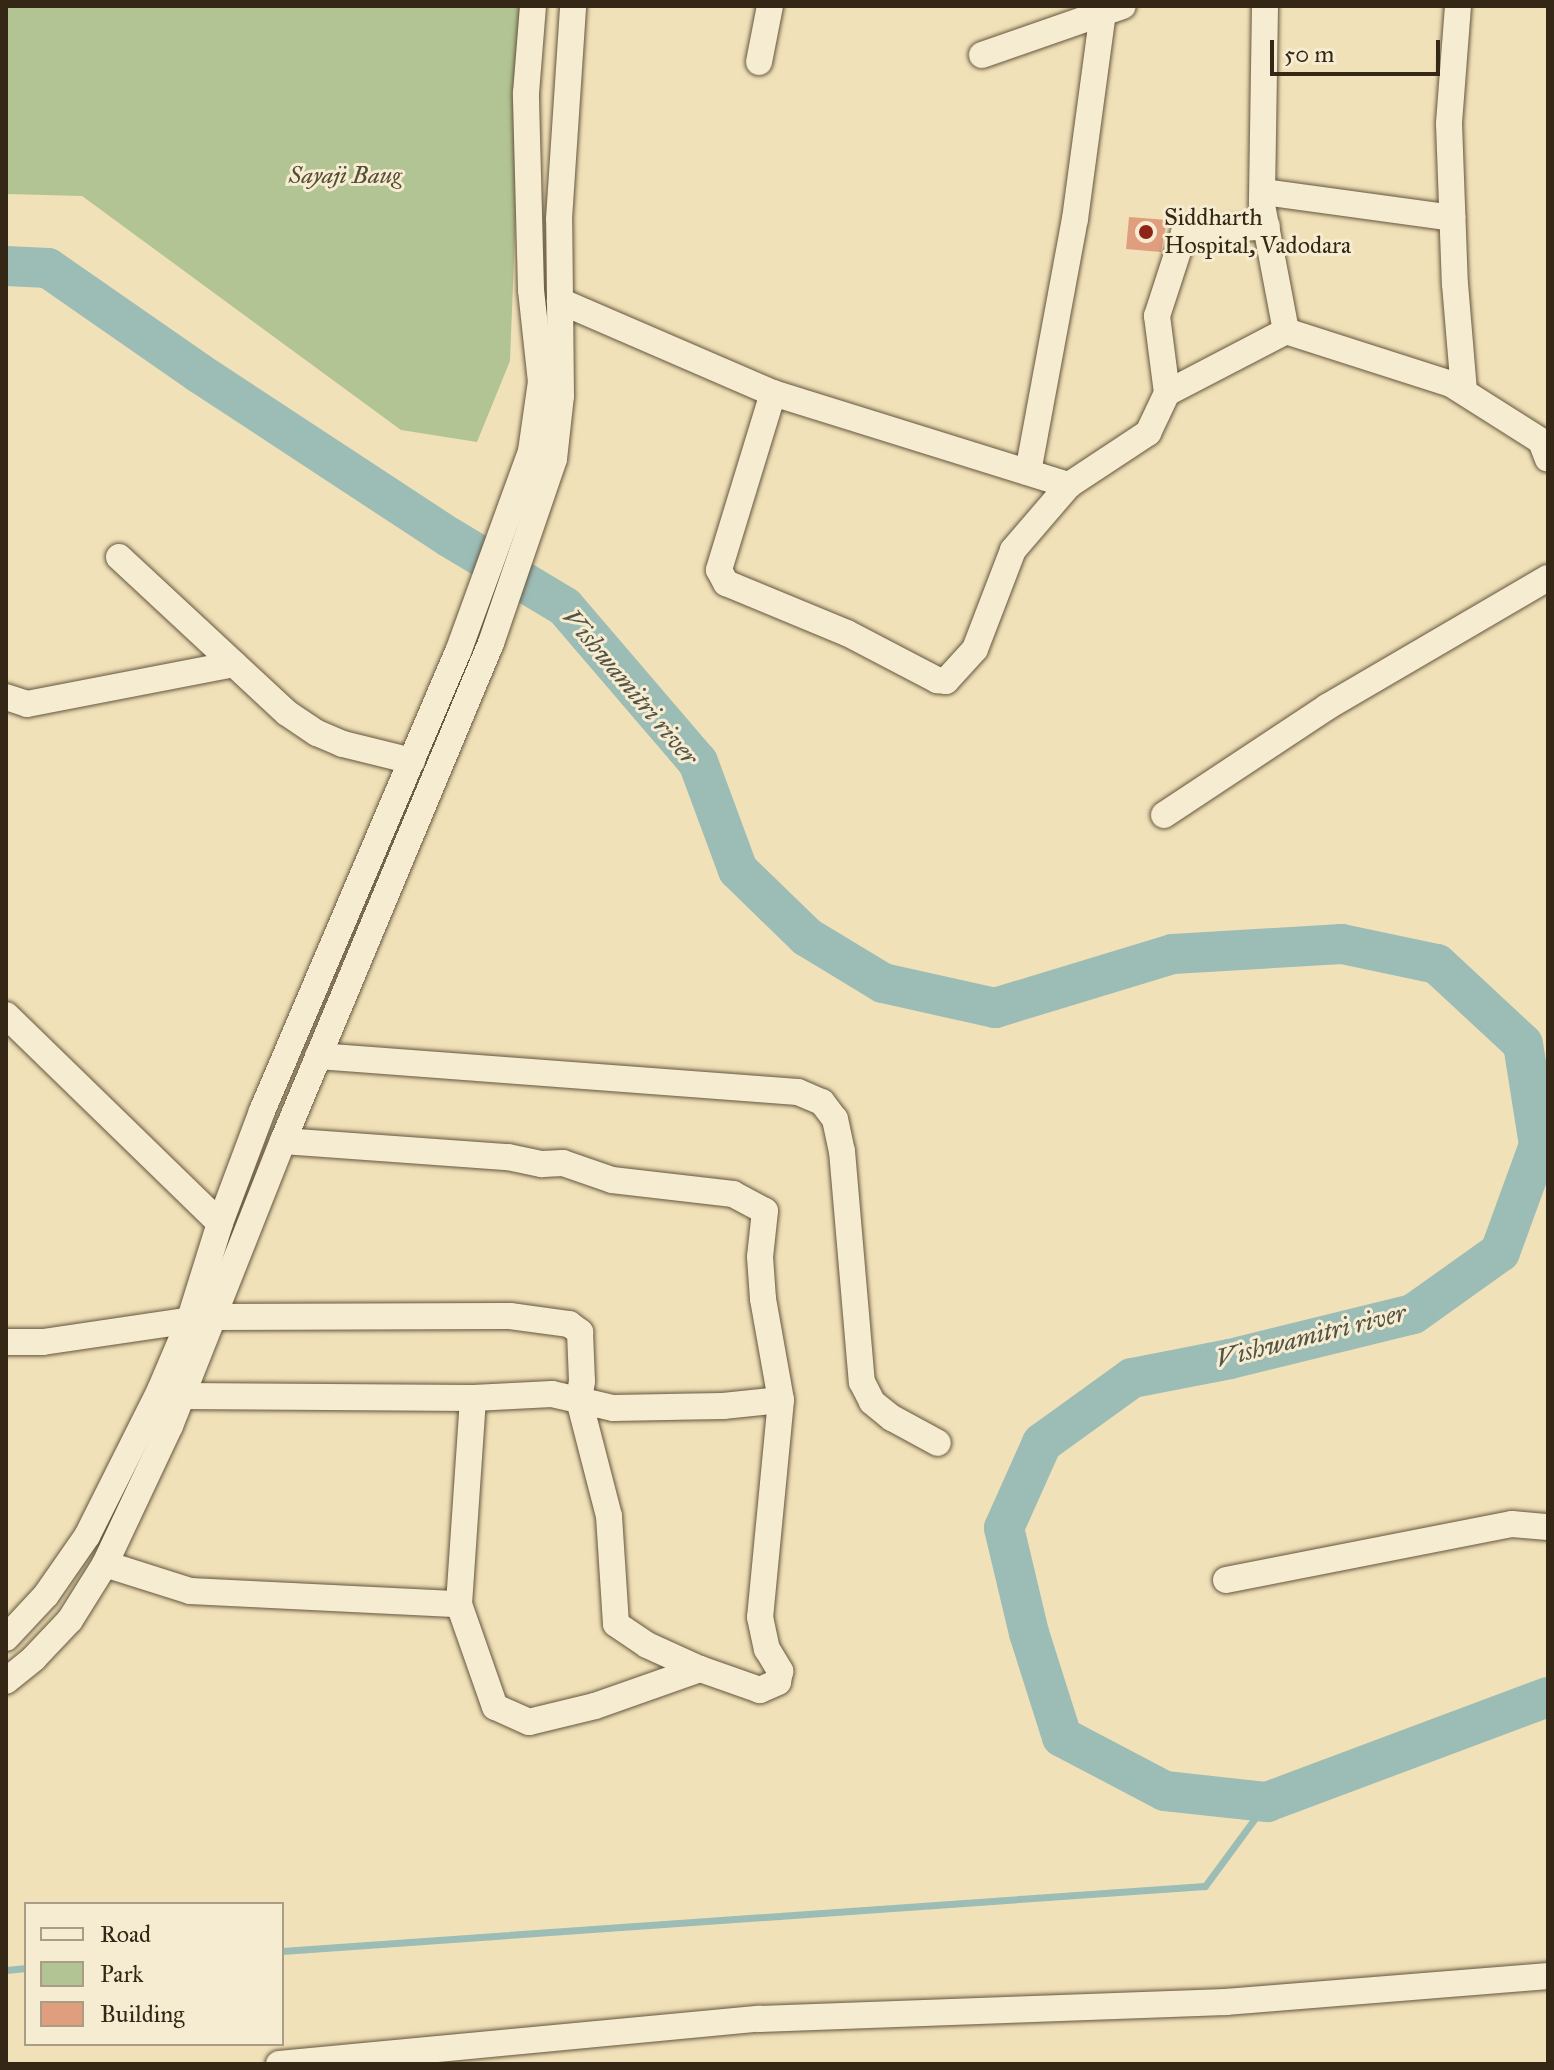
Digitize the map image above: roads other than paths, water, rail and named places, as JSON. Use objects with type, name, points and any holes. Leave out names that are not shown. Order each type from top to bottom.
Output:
[{"type":"street","points":[[6,1681],[34,1658],[70,1620],[105,1564],[182,1396],[220,1223],[262,1111],[543,455],[541,382],[531,290],[526,93],[533,6]]},
{"type":"street","points":[[6,1638],[46,1595],[87,1536],[160,1390],[201,1320],[283,1141],[491,643],[561,396],[559,219],[573,6]]},
{"type":"street","points":[[759,62],[770,6]]},
{"type":"street","points":[[1265,6],[1263,192],[1286,331]]},
{"type":"street","points":[[1458,6],[1449,124],[1464,392]]},
{"type":"street","points":[[982,55],[1113,9],[1028,472]]},
{"type":"street","points":[[1263,192],[1452,218]]},
{"type":"street","points":[[773,393],[719,570],[726,583],[878,647],[937,680],[946,681],[975,649],[1013,550],[1069,485],[1148,433],[1167,393],[1157,316],[1184,233],[1267,226]]},
{"type":"street","points":[[560,301],[773,393],[1069,485]]},
{"type":"street","points":[[1167,393],[1286,331],[1451,384],[1546,447]]},
{"type":"street","points":[[119,557],[287,713],[317,733],[343,744],[412,761]]},
{"type":"street","points":[[1164,815],[1327,707],[1548,578]]},
{"type":"street","points":[[6,697],[27,704],[234,664]]},
{"type":"street","points":[[6,1015],[220,1223]]},
{"type":"street","points":[[318,1056],[798,1092],[822,1102],[835,1119],[842,1151],[862,1382],[872,1402],[892,1418],[938,1443]]},
{"type":"street","points":[[6,1342],[43,1342],[201,1320],[510,1316],[569,1324],[580,1332],[582,1381],[579,1400],[609,1516],[616,1624],[647,1645],[700,1669],[760,1690],[778,1682],[780,1671],[767,1649],[760,1617],[769,1560],[781,1400],[760,1257],[765,1211],[733,1194],[612,1180],[563,1163],[542,1164],[508,1157],[283,1141]]},
{"type":"street","points":[[182,1396],[473,1398],[552,1394],[613,1408],[723,1406],[781,1400]]},
{"type":"street","points":[[473,1398],[459,1604],[495,1707],[529,1722],[595,1706],[700,1669]]},
{"type":"street","points":[[1226,1580],[1512,1524],[1548,1527]]},
{"type":"street","points":[[105,1564],[190,1591],[459,1604]]},
{"type":"street","points":[[279,2064],[759,2019],[1226,2002],[1548,1976]]},
{"type":"waterway","name":"Vishwamitri river","points":[[6,266],[48,268],[199,373],[449,537],[565,607],[698,762],[738,870],[807,937],[883,983],[995,1008],[1173,954],[1342,944],[1437,964],[1523,1044],[1539,1145],[1500,1252],[1413,1314],[1230,1359],[1132,1378],[1042,1443],[1004,1528],[1029,1633],[1062,1737],[1165,1791],[1267,1802],[1548,1697]]},
{"type":"waterway","points":[[284,1951],[1205,1886],[1267,1802]]},
{"type":"waterway","points":[[6,1970],[24,1968]]},
{"type":"place","name":"Siddharth Hospital, Vadodara","points":[[1146,232]]},
{"type":"park label","name":"Sayaji Baug","points":[[345,176]]}]
